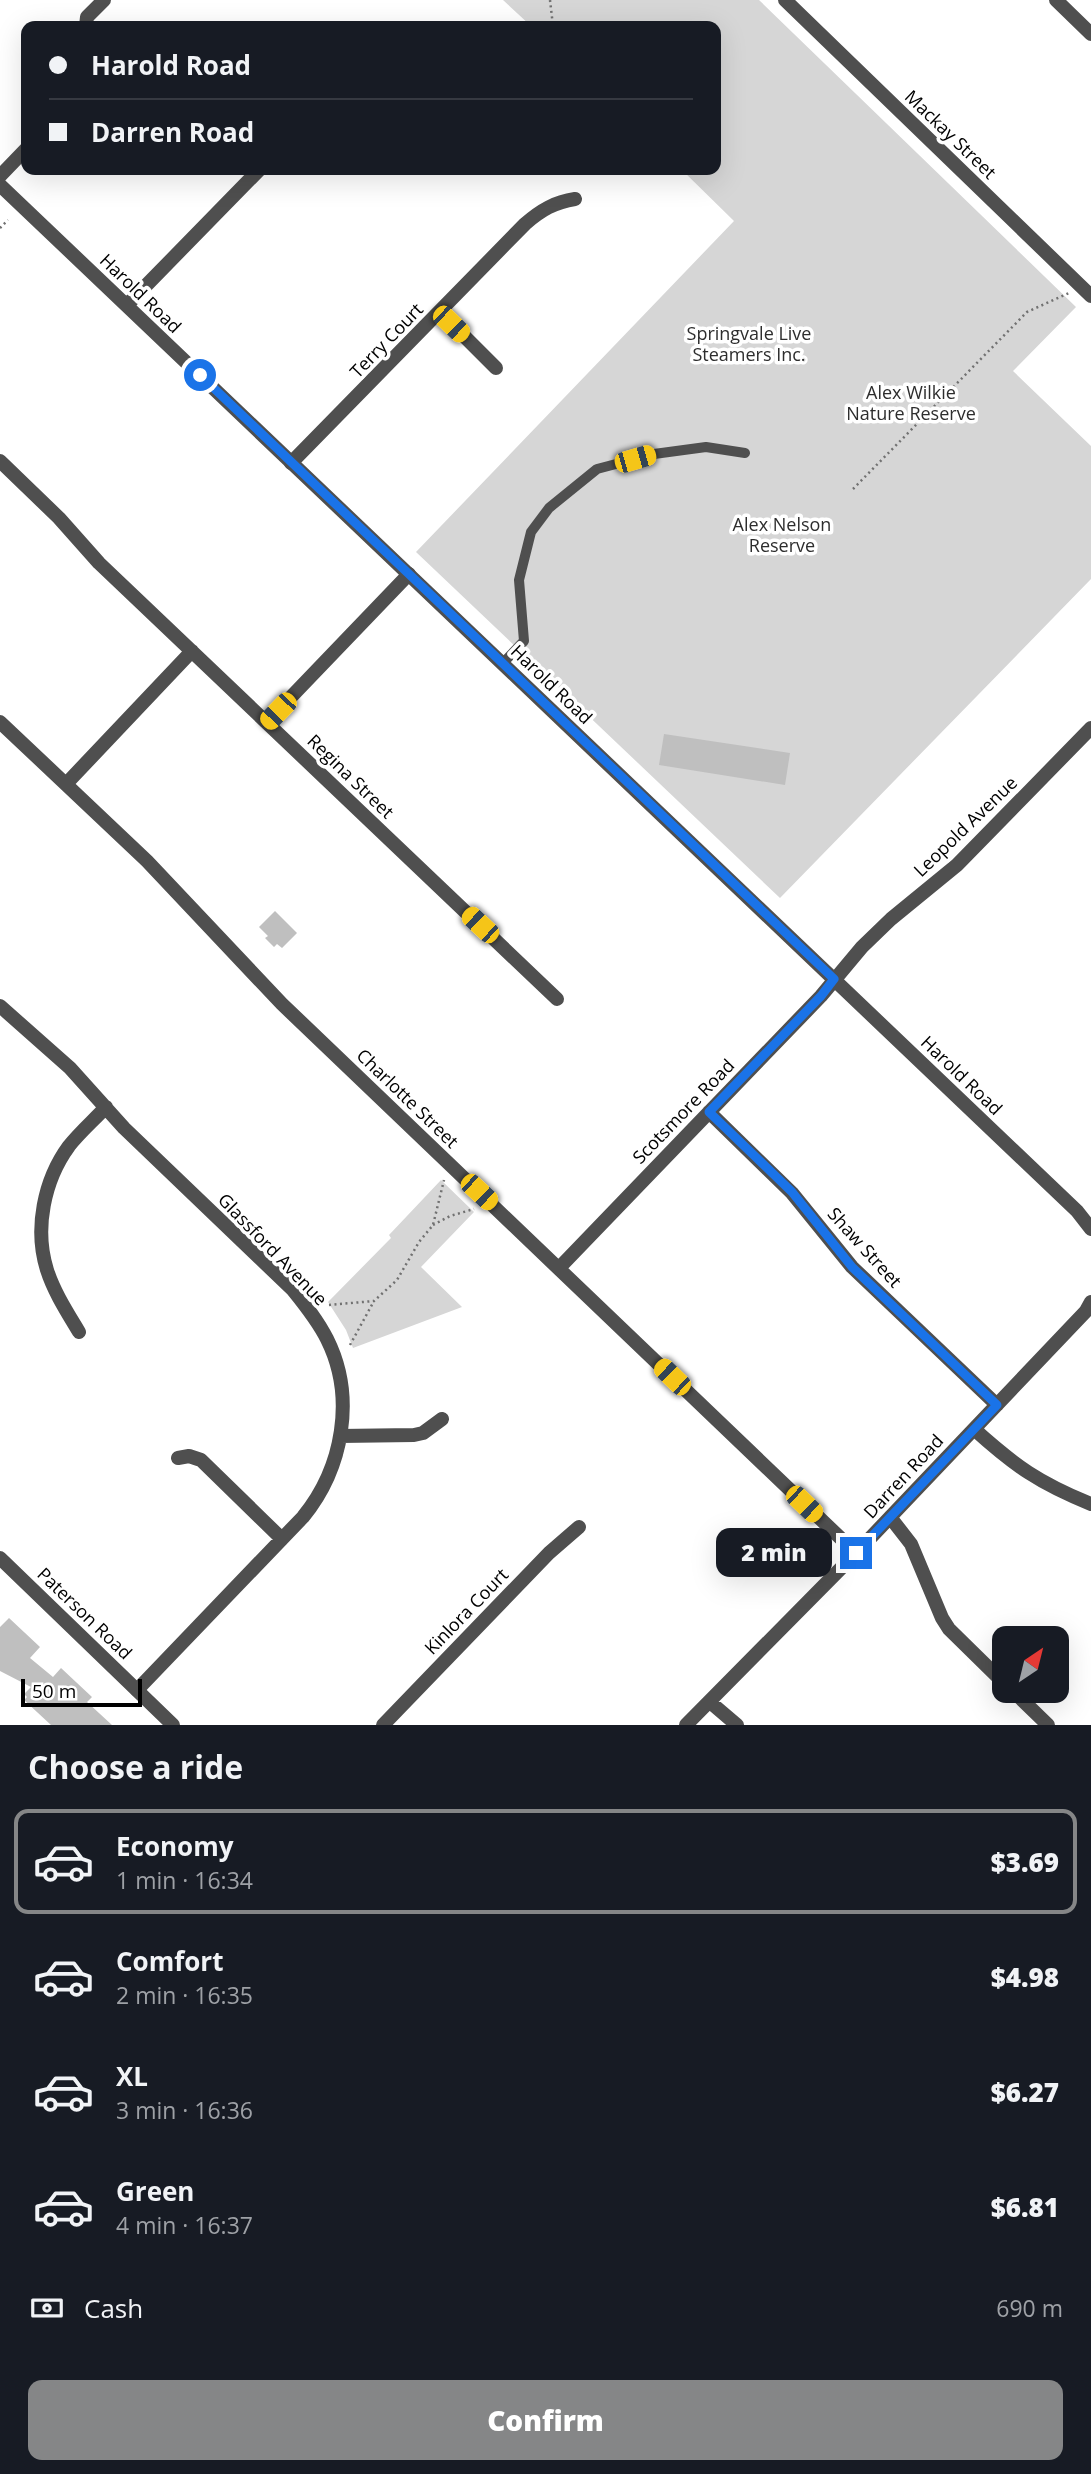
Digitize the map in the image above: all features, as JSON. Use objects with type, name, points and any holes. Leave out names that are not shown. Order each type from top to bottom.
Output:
[{"type":"street","points":[[87,21],[87,17],[104,0]]},
{"type":"street","name":"Mackay Street","points":[[785,0],[1086,292]]},
{"type":"street","points":[[1056,0],[1091,34]]},
{"type":"street","points":[[0,176],[21,154]]},
{"type":"street","points":[[127,305],[254,175]]},
{"type":"street","name":"Harold Road","points":[[0,185],[1077,1211],[1091,1229]]},
{"type":"street","name":"Terry Court","points":[[291,463],[536,215],[560,201],[575,199]]},
{"type":"street","points":[[440,312],[496,368]]},
{"type":"street","name":"Regina Street","points":[[0,461],[60,518],[99,563],[557,999]]},
{"type":"street","points":[[267,722],[409,574]]},
{"type":"street","points":[[66,784],[192,652]]},
{"type":"street","name":"Charlotte Street","points":[[0,722],[147,861],[282,1004],[856,1553]]},
{"type":"street","name":"Leopold Avenue","points":[[834,979],[883,926],[957,865],[1091,728]]},
{"type":"street","name":"Scotsmore Road","points":[[559,1268],[821,996],[834,979]]},
{"type":"street","name":"Glassford Avenue","points":[[0,1006],[70,1068],[124,1128],[293,1290],[316,1318],[332,1350],[339,1373],[342,1396],[340,1436],[331,1470],[319,1496],[282,1539],[137,1690]]},
{"type":"street","points":[[79,1332],[54,1289],[46,1267],[43,1209],[60,1159],[106,1107]]},
{"type":"street","name":"Shaw Street","points":[[709,1112],[792,1192],[852,1267],[997,1405]]},
{"type":"street","name":"Harold Road","points":[[1077,1211],[1091,1219]]},
{"type":"street","name":"Darren Road","points":[[686,1725],[856,1553],[1089,1307]]},
{"type":"street","points":[[340,1436],[414,1435],[424,1433],[442,1419]]},
{"type":"street","points":[[974,1429],[1007,1459],[1034,1478],[1091,1504]]},
{"type":"street","points":[[178,1458],[190,1456],[201,1460],[282,1539]]},
{"type":"street","points":[[890,1517],[911,1544],[949,1629],[992,1671]]},
{"type":"street","name":"Kinlora Court","points":[[383,1725],[549,1553],[579,1527]]},
{"type":"street","name":"Paterson Road","points":[[0,1558],[173,1725]]},
{"type":"street","points":[[710,1702],[737,1725]]},
{"type":"street","points":[[1025,1703],[1048,1725]]},
{"type":"lane","points":[[503,663],[524,641],[519,580],[531,532],[548,508],[597,469],[654,454],[706,447],[745,453]]},
{"type":"path","points":[[550,0],[552,21]]},
{"type":"path","points":[[0,228],[8,220]]},
{"type":"path","points":[[853,489],[1027,312],[1058,299],[1086,292]]},
{"type":"path","points":[[433,1225],[444,1180]]},
{"type":"path","points":[[350,1345],[374,1300],[397,1280],[419,1242],[433,1225],[450,1216],[474,1209]]},
{"type":"path","points":[[328,1305],[374,1300]]},
{"type":"green space","name":"Alex Nelson Reserve","points":[[503,0],[759,0],[1076,307],[1013,371],[1091,446],[1091,579],[780,898],[416,552],[734,221],[687,175],[721,175],[721,21],[526,21]]},
{"type":"green space","points":[[441,1180],[474,1212],[421,1267],[462,1307],[353,1348],[346,1330],[328,1302],[391,1238],[389,1235]]},
{"type":"building","points":[[664,734],[790,753],[785,785],[659,765]]},
{"type":"building","points":[[275,911],[297,933],[282,948],[277,944],[274,947],[259,927]]},
{"type":"building","points":[[9,1618],[40,1647],[30,1658],[53,1677],[61,1668],[92,1697],[87,1702],[112,1725],[51,1725],[24,1700],[27,1697],[24,1694],[31,1687],[0,1671],[0,1627]]},
{"type":"route","points":[[200,375],[834,979],[821,996],[709,1112],[792,1192],[852,1267],[997,1405],[856,1553]]},
{"type":"park label","name":"Springvale Live Steamers Inc.","points":[[749,343]]},
{"type":"park label","name":"Alex Wilkie Nature Reserve","points":[[911,402]]}]
